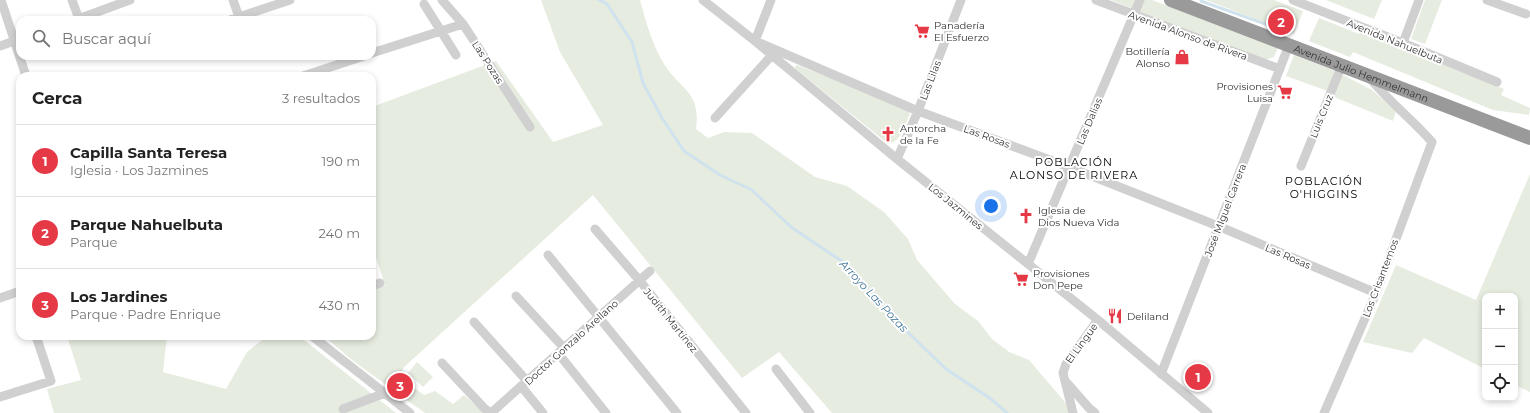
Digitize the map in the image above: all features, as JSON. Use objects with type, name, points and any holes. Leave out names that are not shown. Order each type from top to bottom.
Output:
[{"type":"highway","name":"Avenida Julio Hemmelmann","points":[[1171,0],[1192,4],[1289,45],[1530,138]]},
{"type":"street","points":[[1,0],[16,35]]},
{"type":"street","points":[[72,0],[76,16]]},
{"type":"street","points":[[85,16],[130,0]]},
{"type":"street","points":[[233,0],[239,16]]},
{"type":"street","points":[[242,16],[290,0]]},
{"type":"street","name":"Las Pozas","points":[[442,0],[463,24],[530,127]]},
{"type":"street","name":"Los Jazmines","points":[[703,0],[755,41],[897,159],[1098,320],[1208,413]]},
{"type":"street","points":[[755,41],[771,0]]},
{"type":"street","name":"Las Lilas","points":[[897,159],[961,0]]},
{"type":"street","name":"Avenida Alonso de Rivera","points":[[1096,0],[1280,69]]},
{"type":"street","name":"Las Dalias","points":[[1028,264],[1140,0]]},
{"type":"street","name":"Avenida Nahuelbuta","points":[[1293,0],[1314,4],[1497,82]]},
{"type":"street","points":[[1403,43],[1419,0]]},
{"type":"street","points":[[1487,0],[1498,2],[1526,14]]},
{"type":"street","points":[[424,4],[456,55]]},
{"type":"street","points":[[376,52],[463,24]]},
{"type":"street","points":[[0,46],[16,41]]},
{"type":"street","name":"Las Rosas","points":[[755,41],[918,110],[1069,167],[1218,226],[1376,293]]},
{"type":"street","name":"José MIguel Carrera","points":[[1161,374],[1289,45]]},
{"type":"street","points":[[715,118],[772,55]]},
{"type":"street","points":[[22,60],[25,72]]},
{"type":"street","points":[[315,72],[352,60]]},
{"type":"street","name":"Luis Cruz","points":[[1301,166],[1342,65]]},
{"type":"street","name":"Los Crisantemos","points":[[1324,413],[1376,293],[1432,142],[1415,123],[1380,92],[1367,75]]},
{"type":"street","name":"Judith Martínez","points":[[594,229],[640,281],[746,413]]},
{"type":"street","points":[[548,255],[677,413]]},
{"type":"street","name":"Doctor Gonzalo Arellano","points":[[491,413],[650,272]]},
{"type":"street","points":[[0,298],[16,293]]},
{"type":"street","points":[[516,296],[561,351],[606,413]]},
{"type":"street","name":"El Lingue","points":[[1073,413],[1063,373],[1066,364],[1098,320]]},
{"type":"street","points":[[474,322],[524,384],[543,413]]},
{"type":"street","points":[[0,397],[51,381],[37,340]]},
{"type":"street","points":[[317,340],[409,413]]},
{"type":"street","points":[[442,363],[485,409],[491,413]]},
{"type":"street","points":[[776,369],[810,413]]},
{"type":"street","points":[[1066,382],[1095,413]]},
{"type":"street","points":[[343,409],[385,393]]},
{"type":"shaded area","points":[[541,0],[640,0],[656,49],[664,64],[693,99],[697,116],[696,129],[708,138],[724,132],[752,133],[815,177],[847,186],[884,212],[908,239],[917,260],[955,304],[978,321],[992,339],[1009,352],[1029,360],[1064,401],[1072,413],[832,413],[779,352],[742,378],[593,195],[403,368],[404,381],[424,395],[435,391],[453,404],[464,395],[484,413],[425,413],[352,360],[329,340],[376,340],[376,289],[385,285],[376,257],[376,106],[496,61],[553,142],[603,125],[560,52]]},
{"type":"shaded area","points":[[1111,0],[1152,0],[1278,48],[1274,57],[1261,60]]},
{"type":"shaded area","points":[[1206,0],[1274,0],[1303,11],[1294,34]]},
{"type":"shaded area","points":[[1326,0],[1382,0],[1374,19]]},
{"type":"shaded area","points":[[1425,0],[1442,0],[1425,44],[1411,39]]},
{"type":"shaded area","points":[[1319,18],[1359,34],[1361,31],[1504,89],[1501,95],[1530,108],[1529,115],[1493,110],[1353,52],[1350,57],[1309,41]]},
{"type":"shaded area","points":[[1294,55],[1335,71],[1328,91],[1286,76]]},
{"type":"shaded area","points":[[797,65],[907,108],[910,114],[902,133],[892,143],[887,143],[796,69],[795,66]]},
{"type":"shaded area","points":[[1343,75],[1372,90],[1396,111],[1393,121],[1334,97]]},
{"type":"shaded area","points":[[1530,174],[1530,392],[1518,386],[1518,293],[1482,293],[1482,367],[1424,338],[1412,353],[1363,342],[1396,265],[1476,300]]},
{"type":"shaded area","points":[[68,340],[167,340],[163,372],[226,389],[247,352],[262,340],[304,340],[396,413],[54,413],[47,389],[81,380]]},
{"type":"shaded area","points":[[417,362],[433,377],[423,387],[408,373]]},
{"type":"waterway","name":"Arroyo Las Pozas","points":[[599,0],[607,4],[632,42],[643,83],[662,118],[684,151],[720,175],[752,190],[791,227],[846,264],[890,315],[946,369],[991,399],[1007,413]]},
{"type":"waterway","points":[[1201,1],[1290,33]]},
{"type":"place","name":"Parque Nahuelbuta","points":[[1281,22]]},
{"type":"place","name":"Panadería El Esfuerzo","points":[[922,31]]},
{"type":"place","name":"Botillería Alonso","points":[[1182,57]]},
{"type":"place","name":"Provisiones Luisa","points":[[1285,92]]},
{"type":"place","name":"Antorcha de la Fe","points":[[888,134]]},
{"type":"place","name":"Iglesia de Dios Nueva Vida","points":[[1026,216]]},
{"type":"place","name":"Provisiones Don Pepe","points":[[1021,279]]},
{"type":"place","name":"Deliland","points":[[1115,316]]},
{"type":"place","name":"Capilla Santa Teresa","points":[[1198,377]]},
{"type":"place","name":"Los Jardines","points":[[400,386]]},
{"type":"district","name":"POBLACIÓN ALONSO DE RIVERA","points":[[1074,168]]},
{"type":"district","name":"POBLACIÓN O'HIGGINS","points":[[1324,187]]}]
